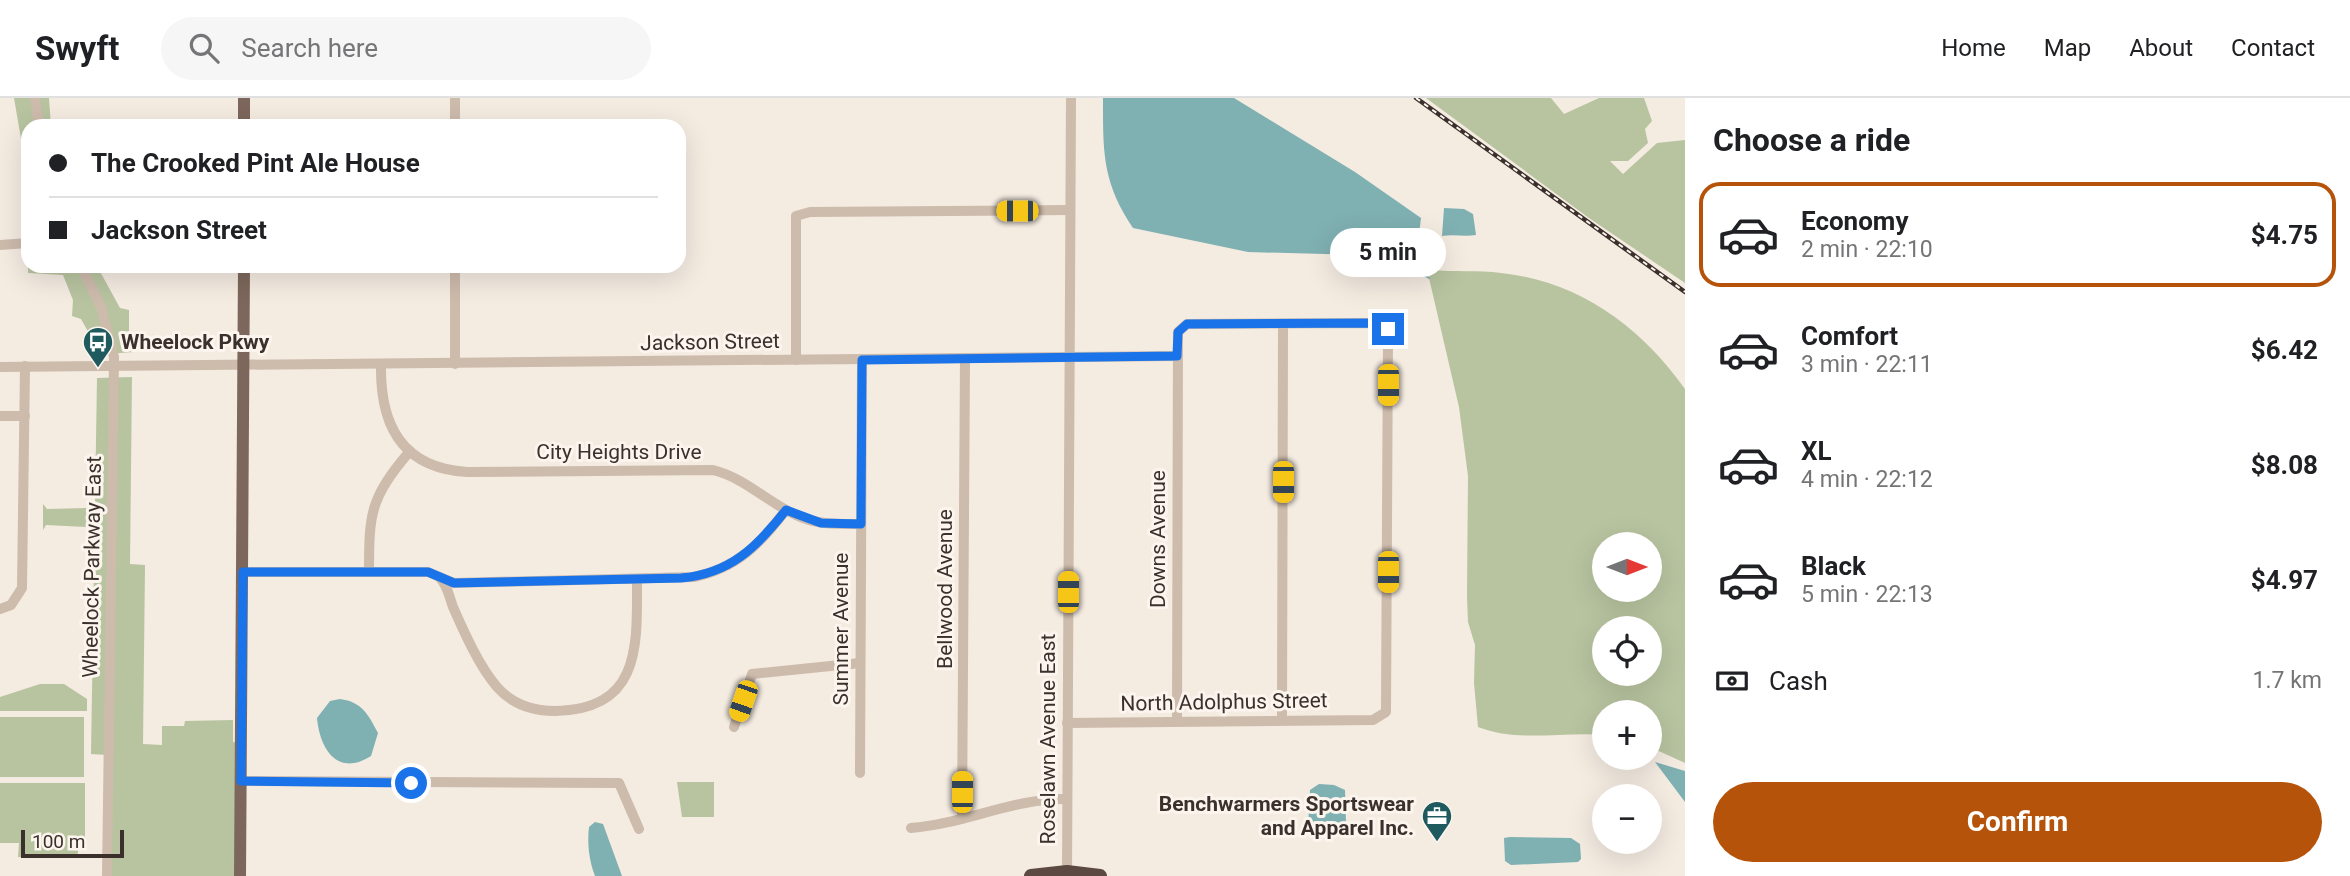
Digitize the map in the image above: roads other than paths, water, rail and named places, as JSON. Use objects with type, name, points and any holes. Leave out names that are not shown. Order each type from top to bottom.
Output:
[{"type":"highway","points":[[1031,876],[1100,876]]},
{"type":"main road","points":[[244,98],[244,119]]},
{"type":"main road","points":[[240,876],[244,273]]},
{"type":"street","points":[[35,98],[38,119]]},
{"type":"street","points":[[455,98],[455,119]]},
{"type":"street","name":"Roselawn Avenue East","points":[[1067,874],[1071,98]]},
{"type":"street","points":[[796,360],[796,216],[810,212],[1069,210]]},
{"type":"street","points":[[0,245],[21,244]]},
{"type":"street","name":"Wheelock Parkway East","points":[[84,273],[110,331],[114,367],[107,876]]},
{"type":"street","points":[[455,273],[455,364]]},
{"type":"street","name":"North Adolphus Street","points":[[1068,723],[1381,718],[1388,705],[1388,332],[1381,323],[1283,324]]},
{"type":"street","points":[[1177,356],[1178,332],[1184,325],[1283,324],[1282,719]]},
{"type":"street","name":"Jackson Street","points":[[0,367],[1177,356]]},
{"type":"street","name":"Downs Avenue","points":[[1177,356],[1177,721]]},
{"type":"street","name":"Bellwood Avenue","points":[[962,819],[965,359]]},
{"type":"street","name":"Summer Avenue","points":[[860,773],[862,360]]},
{"type":"street","points":[[369,572],[369,529],[373,505],[384,483],[410,452],[394,432],[384,410],[381,365]]},
{"type":"street","points":[[0,609],[15,601],[22,582],[25,366]]},
{"type":"street","points":[[0,416],[25,416]]},
{"type":"street","name":"City Heights Drive","points":[[410,452],[441,469],[467,472],[713,470],[737,478],[786,510],[821,523],[861,524]]},
{"type":"street","points":[[243,572],[428,572],[454,583],[694,577],[721,569],[753,550],[786,510]]},
{"type":"street","points":[[440,578],[499,689],[517,703],[550,711],[576,710],[597,703],[614,692],[627,676],[637,645],[638,579]]},
{"type":"street","points":[[734,727],[752,674],[860,663]]},
{"type":"street","points":[[241,781],[619,783],[639,830]]},
{"type":"street","points":[[911,828],[962,819],[1036,800],[1067,799]]},
{"type":"water","points":[[1103,98],[1234,98],[1355,172],[1421,218],[1417,251],[1401,255],[1248,252],[1133,228],[1115,196],[1106,166]]},
{"type":"water","points":[[1444,208],[1464,209],[1473,214],[1476,235],[1442,236]]},
{"type":"water","points":[[340,699],[354,703],[364,710],[378,733],[371,756],[359,762],[340,762],[327,750],[322,740],[317,718],[330,701]]},
{"type":"water","points":[[1662,764],[1685,771],[1685,802],[1661,770]]},
{"type":"water","points":[[1319,784],[1334,785],[1345,790],[1346,823],[1339,835],[1314,838],[1308,827],[1310,790]]},
{"type":"water","points":[[595,822],[603,824],[622,876],[595,876],[588,839],[589,827]]},
{"type":"water","points":[[1504,838],[1571,838],[1580,844],[1581,859],[1578,862],[1511,865],[1505,861]]},
{"type":"waterway","points":[[1386,254],[1429,278]]},
{"type":"railway","points":[[1416,98],[1685,292]]},
{"type":"place","name":"Wheelock Pkwy","points":[[98,369]]},
{"type":"place","name":"Benchwarmers Sportswear and Apparel Inc.","points":[[1437,843]]}]
